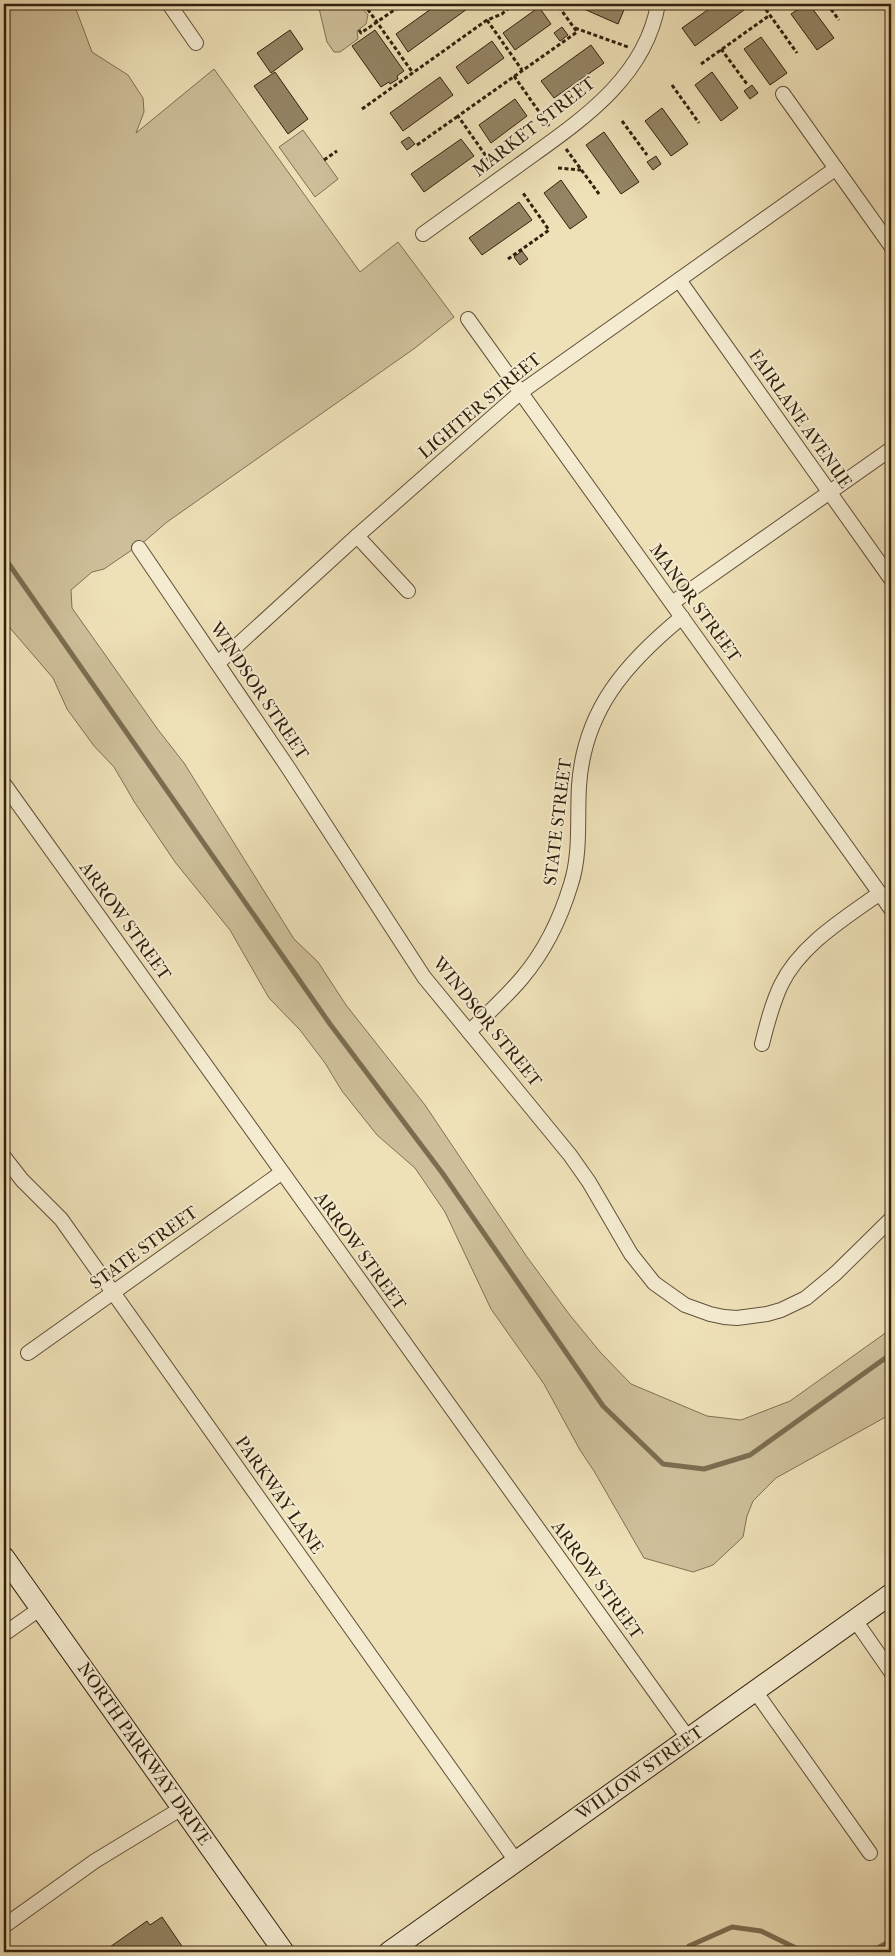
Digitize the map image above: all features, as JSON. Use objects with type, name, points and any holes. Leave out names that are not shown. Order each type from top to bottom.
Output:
[{"type":"street","points":[[169,4],[196,43]]},
{"type":"street","name":"MARKET STREET","points":[[423,234],[598,105],[622,80],[634,64],[655,18],[658,4]]},
{"type":"street","points":[[783,94],[891,246]]},
{"type":"street","name":"LIGHTER STREET","points":[[218,663],[357,536],[521,392],[835,169]]},
{"type":"street","name":"FAIRLANE AVENUE","points":[[679,280],[891,579]]},
{"type":"street","name":"MANOR STREET","points":[[468,319],[891,909]]},
{"type":"street","points":[[672,603],[891,449]]},
{"type":"street","points":[[357,536],[408,590]]},
{"type":"street","name":"WINDSOR STREET","points":[[139,548],[287,766],[424,977],[570,1154],[589,1182],[631,1254],[654,1283],[685,1305],[724,1318],[767,1314],[781,1310],[814,1292],[891,1219]]},
{"type":"street","name":"STATE STREET","points":[[469,1032],[509,992],[532,964],[566,899],[575,865],[581,769],[589,738],[600,708],[629,666],[682,618]]},
{"type":"street","name":"ARROW STREET","points":[[4,784],[688,1738]]},
{"type":"street","points":[[762,1044],[773,1005],[787,974],[819,940],[847,916],[880,893]]},
{"type":"street","name":"PARKWAY LANE","points":[[4,1157],[22,1180],[61,1220],[516,1861]]},
{"type":"street","name":"STATE STREET","points":[[28,1353],[281,1172]]},
{"type":"street","name":"NORTH PARKWAY DRIVE","points":[[4,1557],[284,1952]]},
{"type":"street","name":"WILLOW STREET","points":[[389,1952],[891,1594]]},
{"type":"street","points":[[4,1634],[40,1608]]},
{"type":"street","points":[[855,1620],[891,1672]]},
{"type":"street","points":[[755,1691],[870,1853]]},
{"type":"street","points":[[4,1926],[95,1861],[182,1808]]},
{"type":"path","points":[[364,4],[413,73]]},
{"type":"path","points":[[359,30],[361,33],[403,4]]},
{"type":"path","points":[[362,109],[488,20],[502,14],[513,4]]},
{"type":"path","points":[[417,145],[577,32],[557,4]]},
{"type":"path","points":[[762,4],[797,53]]},
{"type":"path","points":[[827,4],[839,20]]},
{"type":"path","points":[[701,64],[770,15]]},
{"type":"path","points":[[488,20],[522,70]]},
{"type":"path","points":[[574,28],[629,48]]},
{"type":"path","points":[[721,50],[746,84]]},
{"type":"path","points":[[514,76],[550,126]]},
{"type":"path","points":[[672,85],[699,123]]},
{"type":"path","points":[[458,116],[493,166]]},
{"type":"path","points":[[622,121],[647,156]]},
{"type":"path","points":[[564,146],[598,194]]},
{"type":"path","points":[[324,160],[337,151]]},
{"type":"path","points":[[558,168],[581,170]]},
{"type":"path","points":[[508,259],[548,230],[523,193]]},
{"type":"shaded area","points":[[4,4],[74,4],[92,52],[128,75],[143,98],[144,112],[136,133],[214,69],[360,272],[398,242],[454,317],[415,348],[167,522],[145,541],[104,569],[92,572],[71,590],[72,608],[159,731],[184,763],[294,939],[318,962],[346,1005],[425,1105],[527,1257],[569,1314],[601,1353],[631,1384],[707,1416],[741,1420],[790,1401],[891,1329],[891,1414],[776,1478],[753,1501],[747,1516],[743,1537],[713,1565],[693,1572],[644,1558],[580,1450],[544,1384],[491,1309],[445,1212],[415,1168],[377,1135],[342,1091],[325,1063],[300,1030],[269,998],[230,930],[175,862],[135,803],[114,767],[94,746],[67,709],[53,678],[4,621]]},
{"type":"shaded area","points":[[318,4],[359,4],[368,15],[366,24],[357,31],[358,39],[340,52],[334,52],[327,42]]},
{"type":"shaded area","points":[[303,130],[338,179],[315,197],[279,147]]},
{"type":"building","points":[[438,4],[462,4],[467,9],[408,52],[396,34]]},
{"type":"building","points":[[578,4],[626,5],[618,24],[577,6]]},
{"type":"building","points":[[716,4],[740,4],[744,10],[695,46],[682,28]]},
{"type":"building","points":[[809,4],[834,38],[817,50],[791,14]]},
{"type":"building","points":[[539,7],[551,24],[515,50],[503,33]]},
{"type":"building","points":[[562,27],[568,35],[560,41],[554,33]]},
{"type":"building","points":[[290,30],[303,49],[271,73],[257,53]]},
{"type":"building","points":[[375,30],[404,71],[397,76],[398,79],[381,87],[352,46]]},
{"type":"building","points":[[761,37],[787,73],[770,85],[744,49]]},
{"type":"building","points":[[492,41],[504,58],[468,84],[456,67]]},
{"type":"building","points":[[591,45],[604,63],[554,98],[541,81]]},
{"type":"building","points":[[275,72],[308,119],[288,134],[254,86]]},
{"type":"building","points":[[712,72],[738,108],[721,121],[695,85]]},
{"type":"building","points":[[440,77],[453,95],[403,131],[390,113]]},
{"type":"building","points":[[752,85],[758,93],[750,99],[744,91]]},
{"type":"building","points":[[515,99],[527,116],[491,143],[479,125]]},
{"type":"building","points":[[662,108],[688,144],[671,156],[645,121]]},
{"type":"building","points":[[604,132],[639,182],[621,194],[586,145]]},
{"type":"building","points":[[409,137],[415,144],[407,150],[401,142]]},
{"type":"building","points":[[461,139],[474,156],[424,192],[411,174]]},
{"type":"building","points":[[656,156],[661,164],[653,170],[647,162]]},
{"type":"building","points":[[561,180],[587,217],[570,229],[544,193]]},
{"type":"building","points":[[519,202],[532,220],[482,255],[469,238]]},
{"type":"building","points":[[522,251],[528,259],[520,265],[514,257]]},
{"type":"building","points":[[162,1917],[186,1952],[110,1952],[107,1949],[147,1921],[150,1925]]},
{"type":"waterway","points":[[4,557],[330,1024],[443,1174],[603,1406],[663,1464],[704,1469],[750,1455],[891,1354]]},
{"type":"waterway","points":[[684,1952],[689,1946],[732,1927],[761,1931],[804,1952]]},
{"type":"waterway","points":[[870,1952],[891,1941]]}]
